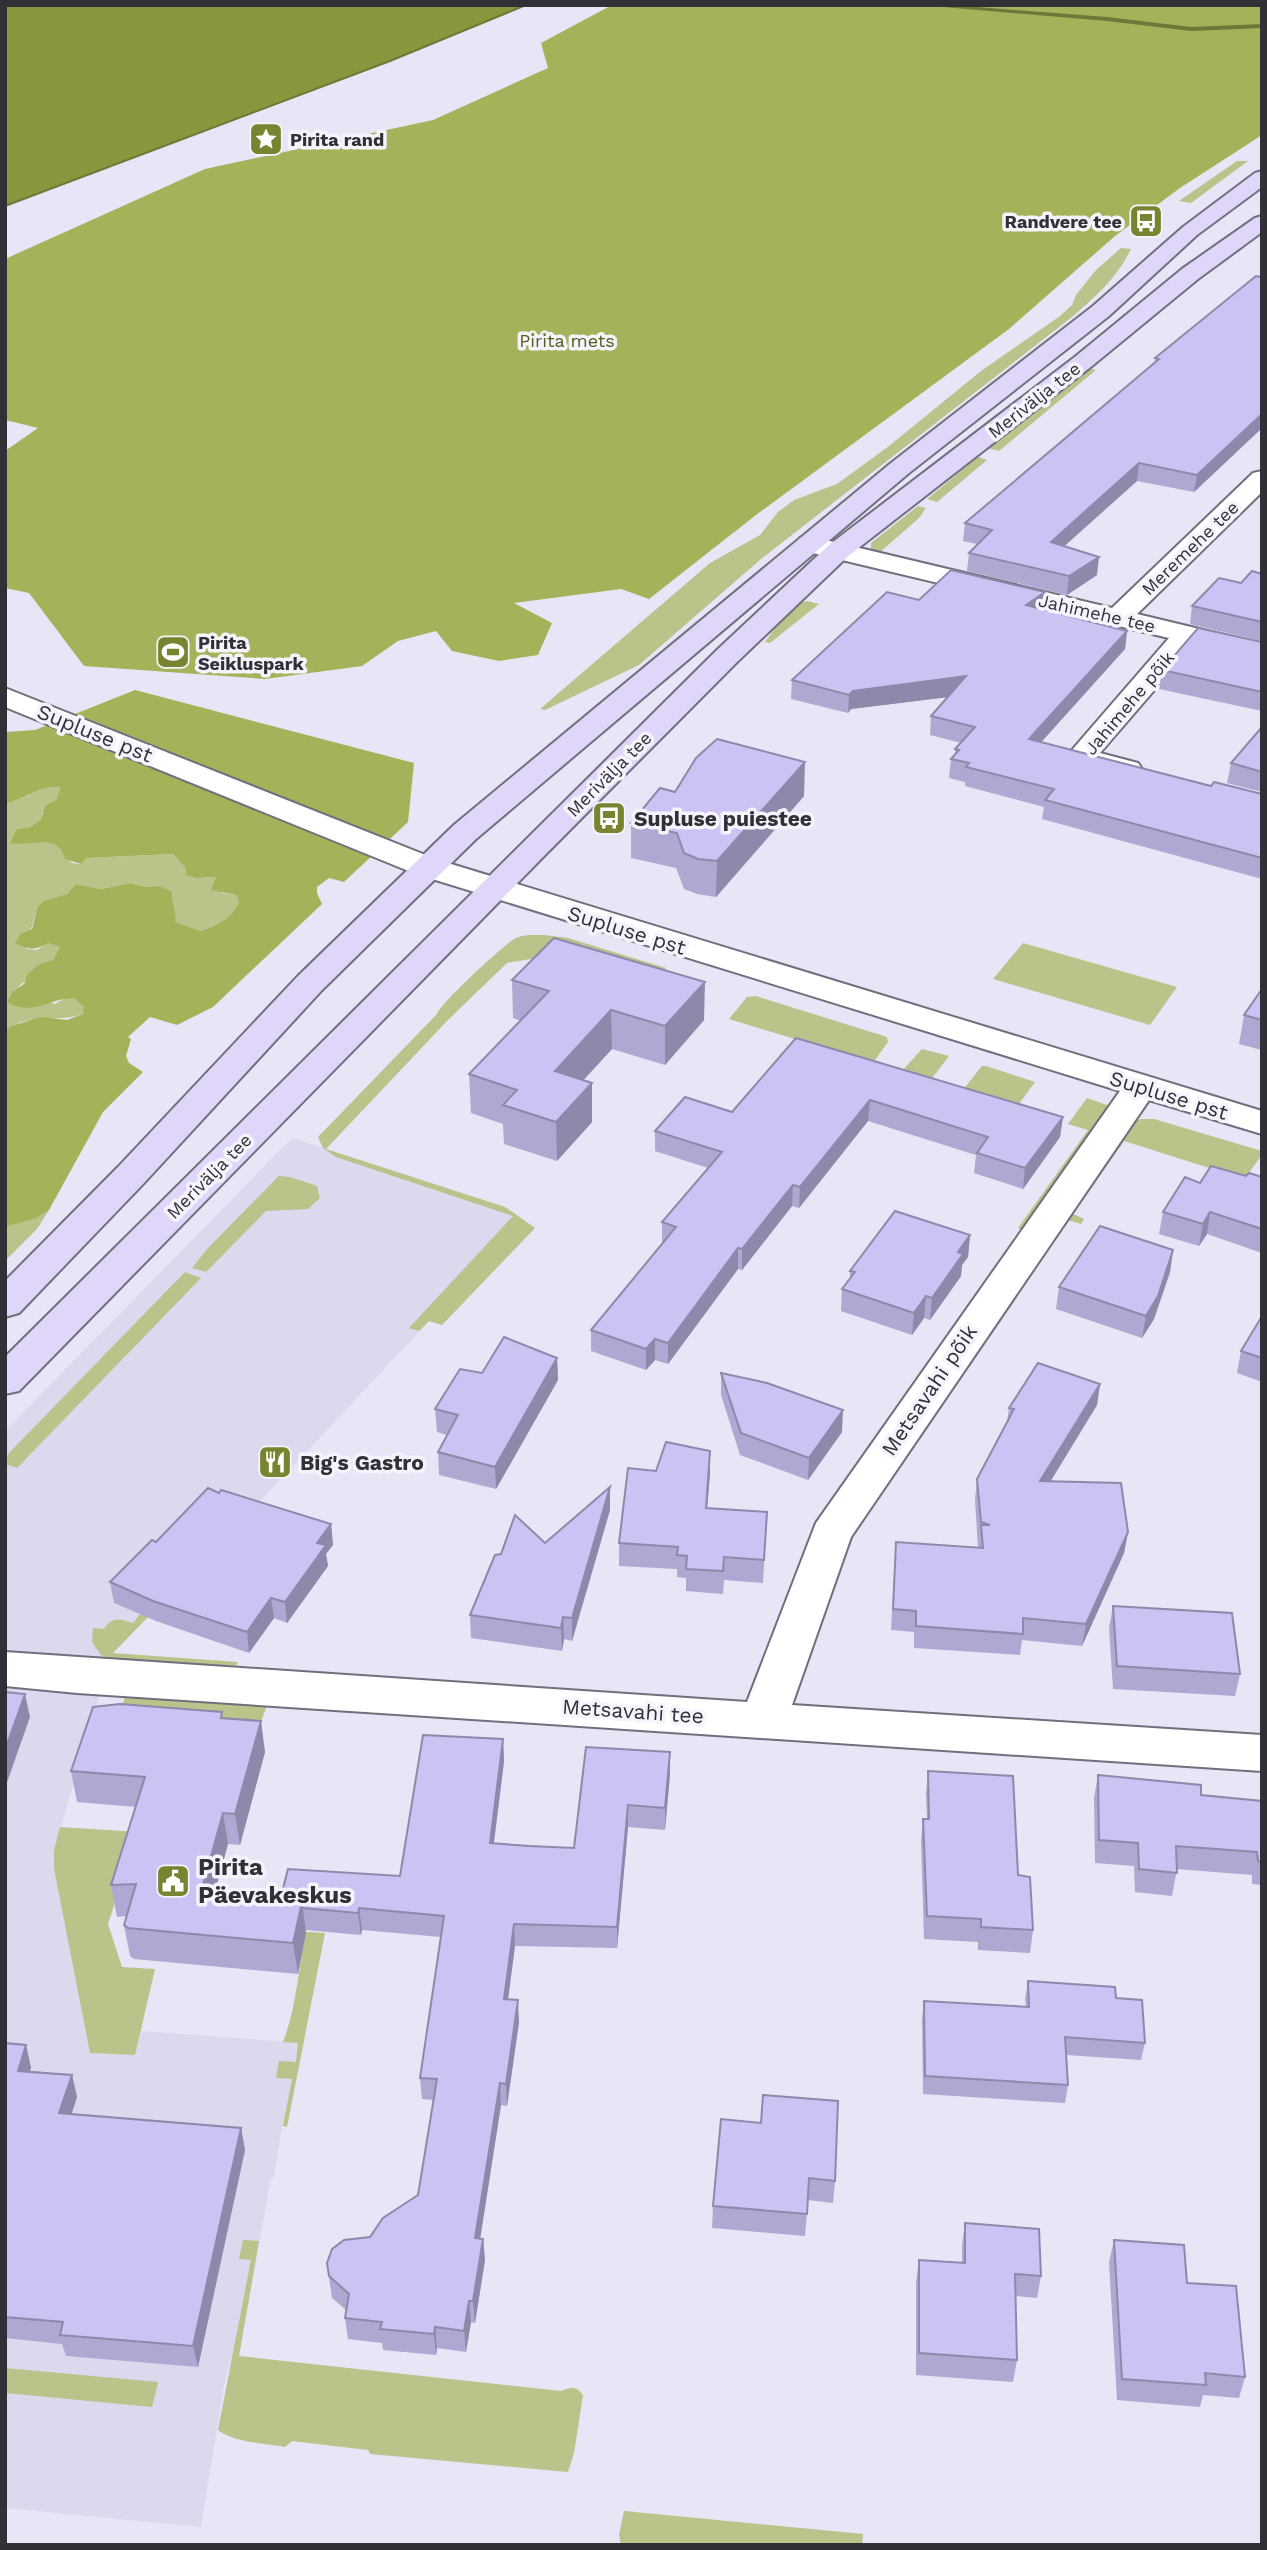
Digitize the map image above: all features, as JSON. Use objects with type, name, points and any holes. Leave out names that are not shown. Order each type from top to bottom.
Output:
[{"type":"main road","name":"Merivälja tee","points":[[5,1381],[727,656],[824,547],[900,468],[1101,311],[1190,231],[1259,183]]},
{"type":"main road","name":"Merivälja tee","points":[[5,1304],[131,1175],[310,983],[464,832],[824,547],[1084,361],[1190,274],[1262,222]]},
{"type":"street","name":"Meremehe tee","points":[[1117,618],[1262,478]]},
{"type":"street","name":"Jahimehe tee","points":[[824,547],[1262,652]]},
{"type":"street","name":"Jahimehe põik","points":[[1158,777],[1081,757],[1187,635]]},
{"type":"street","name":"Supluse pst","points":[[5,697],[427,867],[1262,1123]]},
{"type":"street","name":"Metsavahi põik","points":[[764,1719],[831,1534],[1141,1086]]},
{"type":"street","name":"Metsavahi tee","points":[[5,1669],[311,1692],[1262,1753]]},
{"type":"shaded area","points":[[5,5],[526,5],[390,61],[5,206]]},
{"type":"shaded area","points":[[1237,161],[1248,161],[1191,203],[1179,201]]},
{"type":"shaded area","points":[[1121,248],[1131,249],[1113,278],[1072,317],[761,559],[639,665],[545,710],[540,709],[710,563],[760,535],[778,512],[794,500],[837,484],[889,446],[981,371],[1060,316],[1072,305],[1076,295],[1096,270]]},
{"type":"shaded area","points":[[1087,368],[1096,370],[999,451],[987,448]]},
{"type":"shaded area","points":[[978,457],[987,460],[937,502],[927,499]]},
{"type":"shaded area","points":[[918,506],[926,508],[919,518],[879,553],[871,550],[871,543]]},
{"type":"shaded area","points":[[802,602],[819,604],[770,643],[765,642],[778,624]]},
{"type":"shaded area","points":[[53,786],[62,786],[56,800],[42,813],[42,820],[30,827],[17,829],[56,843],[72,863],[80,864],[86,858],[173,854],[197,878],[217,877],[222,893],[236,895],[239,902],[224,920],[201,931],[174,922],[173,907],[159,886],[145,887],[130,883],[101,889],[76,884],[67,894],[43,901],[37,908],[31,929],[21,933],[26,949],[37,950],[48,943],[61,947],[53,960],[35,970],[13,991],[55,1004],[65,998],[74,998],[85,1007],[83,1014],[22,1022],[5,1031],[5,803]]},
{"type":"shaded area","points":[[544,935],[568,938],[666,968],[657,977],[572,952],[507,963],[448,1020],[326,1149],[505,1207],[535,1228],[442,1325],[429,1321],[419,1331],[409,1328],[513,1216],[336,1157],[323,1148],[318,1137],[487,962],[516,938]]},
{"type":"shaded area","points":[[1023,943],[1177,987],[1150,1025],[993,979]]},
{"type":"shaded area","points":[[756,996],[887,1037],[888,1042],[873,1063],[729,1019],[747,997]]},
{"type":"shaded area","points":[[922,1049],[949,1056],[930,1081],[901,1072]]},
{"type":"shaded area","points":[[982,1066],[1035,1082],[1016,1108],[962,1091]]},
{"type":"shaded area","points":[[1087,1098],[1110,1106],[1024,1231],[1018,1228],[1088,1130],[1068,1124]]},
{"type":"shaded area","points":[[1154,1119],[1262,1151],[1262,1155],[1244,1179],[1124,1141],[1073,1214],[1084,1219],[1081,1224],[1064,1219],[1133,1121]]},
{"type":"shaded area","points":[[292,1138],[505,1207],[535,1228],[442,1325],[429,1321],[112,1654],[54,1850],[54,1869],[90,2053],[135,2055],[140,2031],[304,2043],[287,2126],[282,2126],[274,2177],[271,2178],[239,2356],[232,2356],[224,2385],[201,2527],[5,2508],[5,1431]]},
{"type":"shaded area","points":[[279,1176],[317,1186],[320,1198],[308,1209],[266,1211],[206,1272],[192,1268],[208,1248]]},
{"type":"shaded area","points":[[49,1210],[37,1229],[5,1261],[5,1227],[35,1219]]},
{"type":"shaded area","points":[[185,1272],[201,1278],[17,1468],[5,1464],[9,1453]]},
{"type":"shaded area","points":[[140,1614],[148,1617],[113,1653],[238,1662],[233,1670],[116,1661],[101,1655],[92,1642],[93,1628],[104,1629],[110,1622],[117,1620],[133,1623]]},
{"type":"shaded area","points":[[125,1697],[267,1705],[259,1727],[119,1715]]},
{"type":"shaded area","points":[[60,1827],[138,1832],[108,1924],[122,1967],[155,1969],[135,2055],[90,2053],[54,1869],[54,1850]]},
{"type":"shaded area","points":[[276,1930],[325,1933],[287,2127],[283,2126],[292,2079],[276,2078],[279,2061],[296,2062],[298,2043],[283,2042],[294,2004],[305,1937]]},
{"type":"shaded area","points":[[243,2240],[259,2241],[239,2356],[561,2391],[576,2389],[583,2395],[574,2453],[568,2472],[370,2454],[368,2450],[292,2441],[285,2447],[241,2440],[218,2430],[251,2260],[239,2259]]},
{"type":"shaded area","points":[[5,2368],[158,2382],[152,2407],[5,2393]]},
{"type":"shaded area","points":[[624,2511],[863,2534],[862,2545],[621,2545],[619,2535]]},
{"type":"green space","name":"Pirita mets","points":[[612,5],[1262,5],[1262,135],[1180,188],[1115,236],[1009,329],[756,515],[649,599],[621,589],[514,603],[552,623],[538,655],[499,661],[452,651],[436,631],[398,641],[362,666],[265,679],[84,666],[29,593],[5,588],[5,451],[38,428],[5,420],[5,259],[205,169],[433,120],[548,68],[541,43]]},
{"type":"green space","points":[[135,690],[414,763],[408,822],[344,882],[329,878],[317,887],[322,904],[213,1007],[177,1025],[150,1017],[128,1037],[131,1039],[126,1056],[129,1063],[143,1072],[103,1112],[49,1210],[35,1219],[5,1227],[5,1031],[11,1026],[41,1017],[67,1020],[83,1014],[84,1007],[74,998],[25,1008],[7,1002],[13,991],[24,984],[27,975],[38,965],[53,960],[60,947],[48,943],[32,949],[15,943],[21,933],[32,929],[37,908],[43,901],[67,894],[76,884],[101,889],[130,883],[145,887],[159,886],[172,892],[175,922],[201,931],[224,920],[239,902],[236,895],[211,890],[216,877],[197,878],[187,875],[185,867],[173,854],[86,858],[81,864],[65,859],[61,850],[50,843],[10,843],[17,829],[30,827],[41,820],[45,806],[56,800],[61,787],[40,790],[5,803],[5,732],[35,730]]},
{"type":"building","points":[[1262,275],[1262,414],[1197,475],[1139,463],[1051,542],[1099,557],[1069,576],[969,553],[992,530],[965,523],[1159,359],[1155,358],[1256,276]]},
{"type":"building","points":[[951,570],[1045,592],[1026,605],[1127,631],[1029,739],[1211,786],[1214,782],[1262,794],[1262,858],[1045,800],[1054,789],[966,767],[969,763],[951,759],[959,750],[955,749],[975,727],[931,716],[966,676],[853,691],[849,695],[792,680],[887,592],[919,600]]},
{"type":"building","points":[[1252,571],[1262,574],[1262,622],[1192,606],[1219,578],[1241,583]]},
{"type":"building","points":[[1198,628],[1262,642],[1262,692],[1162,670]]},
{"type":"building","points":[[1262,727],[1262,772],[1231,763]]},
{"type":"building","points":[[717,739],[805,762],[717,861],[698,859],[684,853],[677,833],[631,823],[660,788],[675,792],[696,758]]},
{"type":"building","points":[[554,938],[705,982],[665,1026],[611,1010],[555,1071],[592,1083],[556,1122],[503,1105],[517,1090],[469,1074],[549,991],[512,980]]},
{"type":"building","points":[[1262,989],[1262,1020],[1244,1015]]},
{"type":"building","points":[[796,1038],[1063,1117],[1025,1168],[977,1153],[988,1137],[870,1100],[800,1187],[793,1185],[742,1249],[738,1248],[668,1343],[655,1339],[646,1349],[591,1330],[676,1227],[662,1222],[722,1152],[655,1131],[685,1097],[732,1112]]},
{"type":"building","points":[[1211,1166],[1246,1176],[1249,1173],[1262,1177],[1262,1229],[1210,1212],[1203,1224],[1163,1212],[1185,1177],[1200,1183]]},
{"type":"building","points":[[895,1211],[970,1235],[958,1252],[963,1254],[932,1298],[926,1296],[914,1313],[842,1289],[855,1272],[850,1271]]},
{"type":"building","points":[[1100,1226],[1173,1250],[1158,1296],[1146,1316],[1059,1287]]},
{"type":"building","points":[[1262,1316],[1262,1358],[1241,1351]]},
{"type":"building","points":[[504,1337],[557,1358],[495,1467],[438,1452],[458,1415],[435,1409],[460,1369],[482,1373]]},
{"type":"building","points":[[1038,1363],[1100,1384],[1040,1481],[1121,1483],[1128,1532],[1086,1624],[1023,1618],[1023,1634],[916,1626],[916,1611],[893,1609],[896,1542],[983,1548],[981,1525],[990,1525],[981,1522],[977,1479],[1014,1409],[1009,1408]]},
{"type":"building","points":[[721,1373],[767,1383],[843,1410],[809,1458],[741,1433]]},
{"type":"building","points":[[666,1442],[710,1451],[706,1508],[767,1512],[764,1560],[724,1557],[723,1571],[686,1569],[687,1556],[677,1555],[678,1547],[619,1543],[628,1468],[656,1471]]},
{"type":"building","points":[[610,1487],[572,1618],[563,1617],[561,1628],[470,1615],[495,1555],[501,1554],[515,1515],[545,1543]]},
{"type":"building","points":[[208,1488],[331,1524],[317,1543],[326,1545],[285,1602],[271,1598],[247,1632],[153,1601],[110,1582],[152,1540],[156,1542]]},
{"type":"building","points":[[1113,1606],[1232,1613],[1240,1674],[1117,1666]]},
{"type":"building","points":[[5,1692],[25,1694],[5,1750]]},
{"type":"building","name":"Pirita Päevakeskus","points":[[120,1704],[222,1712],[221,1718],[261,1721],[235,1814],[223,1813],[201,1892],[302,1902],[293,1943],[128,1928],[124,1925],[136,1884],[111,1885],[145,1777],[71,1771],[93,1707]]},
{"type":"building","points":[[423,1735],[503,1739],[490,1843],[529,1846],[574,1848],[586,1747],[670,1752],[665,1808],[628,1805],[617,1927],[514,1924],[504,1999],[518,2000],[506,2084],[500,2083],[475,2238],[483,2239],[473,2301],[469,2301],[464,2331],[435,2327],[434,2334],[380,2329],[382,2322],[345,2318],[349,2294],[329,2276],[327,2263],[332,2249],[344,2240],[370,2237],[383,2218],[418,2195],[437,2079],[420,2078],[444,1916],[359,1908],[358,1913],[303,1908],[302,1902],[280,1900],[288,1869],[400,1876]]},
{"type":"building","points":[[928,1771],[1013,1776],[1018,1875],[1030,1877],[1033,1930],[981,1927],[981,1919],[927,1916],[923,1819],[929,1819]]},
{"type":"building","points":[[1098,1775],[1201,1785],[1201,1795],[1262,1801],[1262,1862],[1258,1861],[1257,1852],[1176,1846],[1177,1873],[1139,1869],[1138,1843],[1099,1840]]},
{"type":"building","points":[[1028,1981],[1115,1987],[1116,1998],[1142,2000],[1145,2043],[1065,2037],[1068,2085],[925,2076],[924,2001],[1029,2007]]},
{"type":"building","points":[[5,2043],[26,2045],[18,2071],[72,2075],[59,2113],[241,2128],[193,2346],[60,2335],[63,2322],[5,2317]]},
{"type":"building","points":[[763,2095],[838,2101],[835,2181],[809,2178],[807,2214],[713,2206],[721,2119],[761,2123]]},
{"type":"building","points":[[965,2223],[1039,2229],[1041,2276],[1015,2274],[1017,2360],[919,2353],[919,2260],[965,2263]]},
{"type":"building","points":[[1114,2240],[1184,2245],[1187,2283],[1236,2286],[1245,2377],[1205,2373],[1206,2385],[1122,2379]]},
{"type":"waterway","points":[[923,5],[1107,19],[1191,29],[1262,26]]},
{"type":"place","name":"Pirita rand","points":[[266,139]]},
{"type":"place","name":"Randvere tee","points":[[1146,221]]},
{"type":"place","name":"Pirita Seikluspark","points":[[173,652]]},
{"type":"place","name":"Supluse puiestee","points":[[609,818]]},
{"type":"place","name":"Big's Gastro","points":[[275,1462]]},
{"type":"place","name":"Pirita Päevakeskus","points":[[173,1881]]}]
